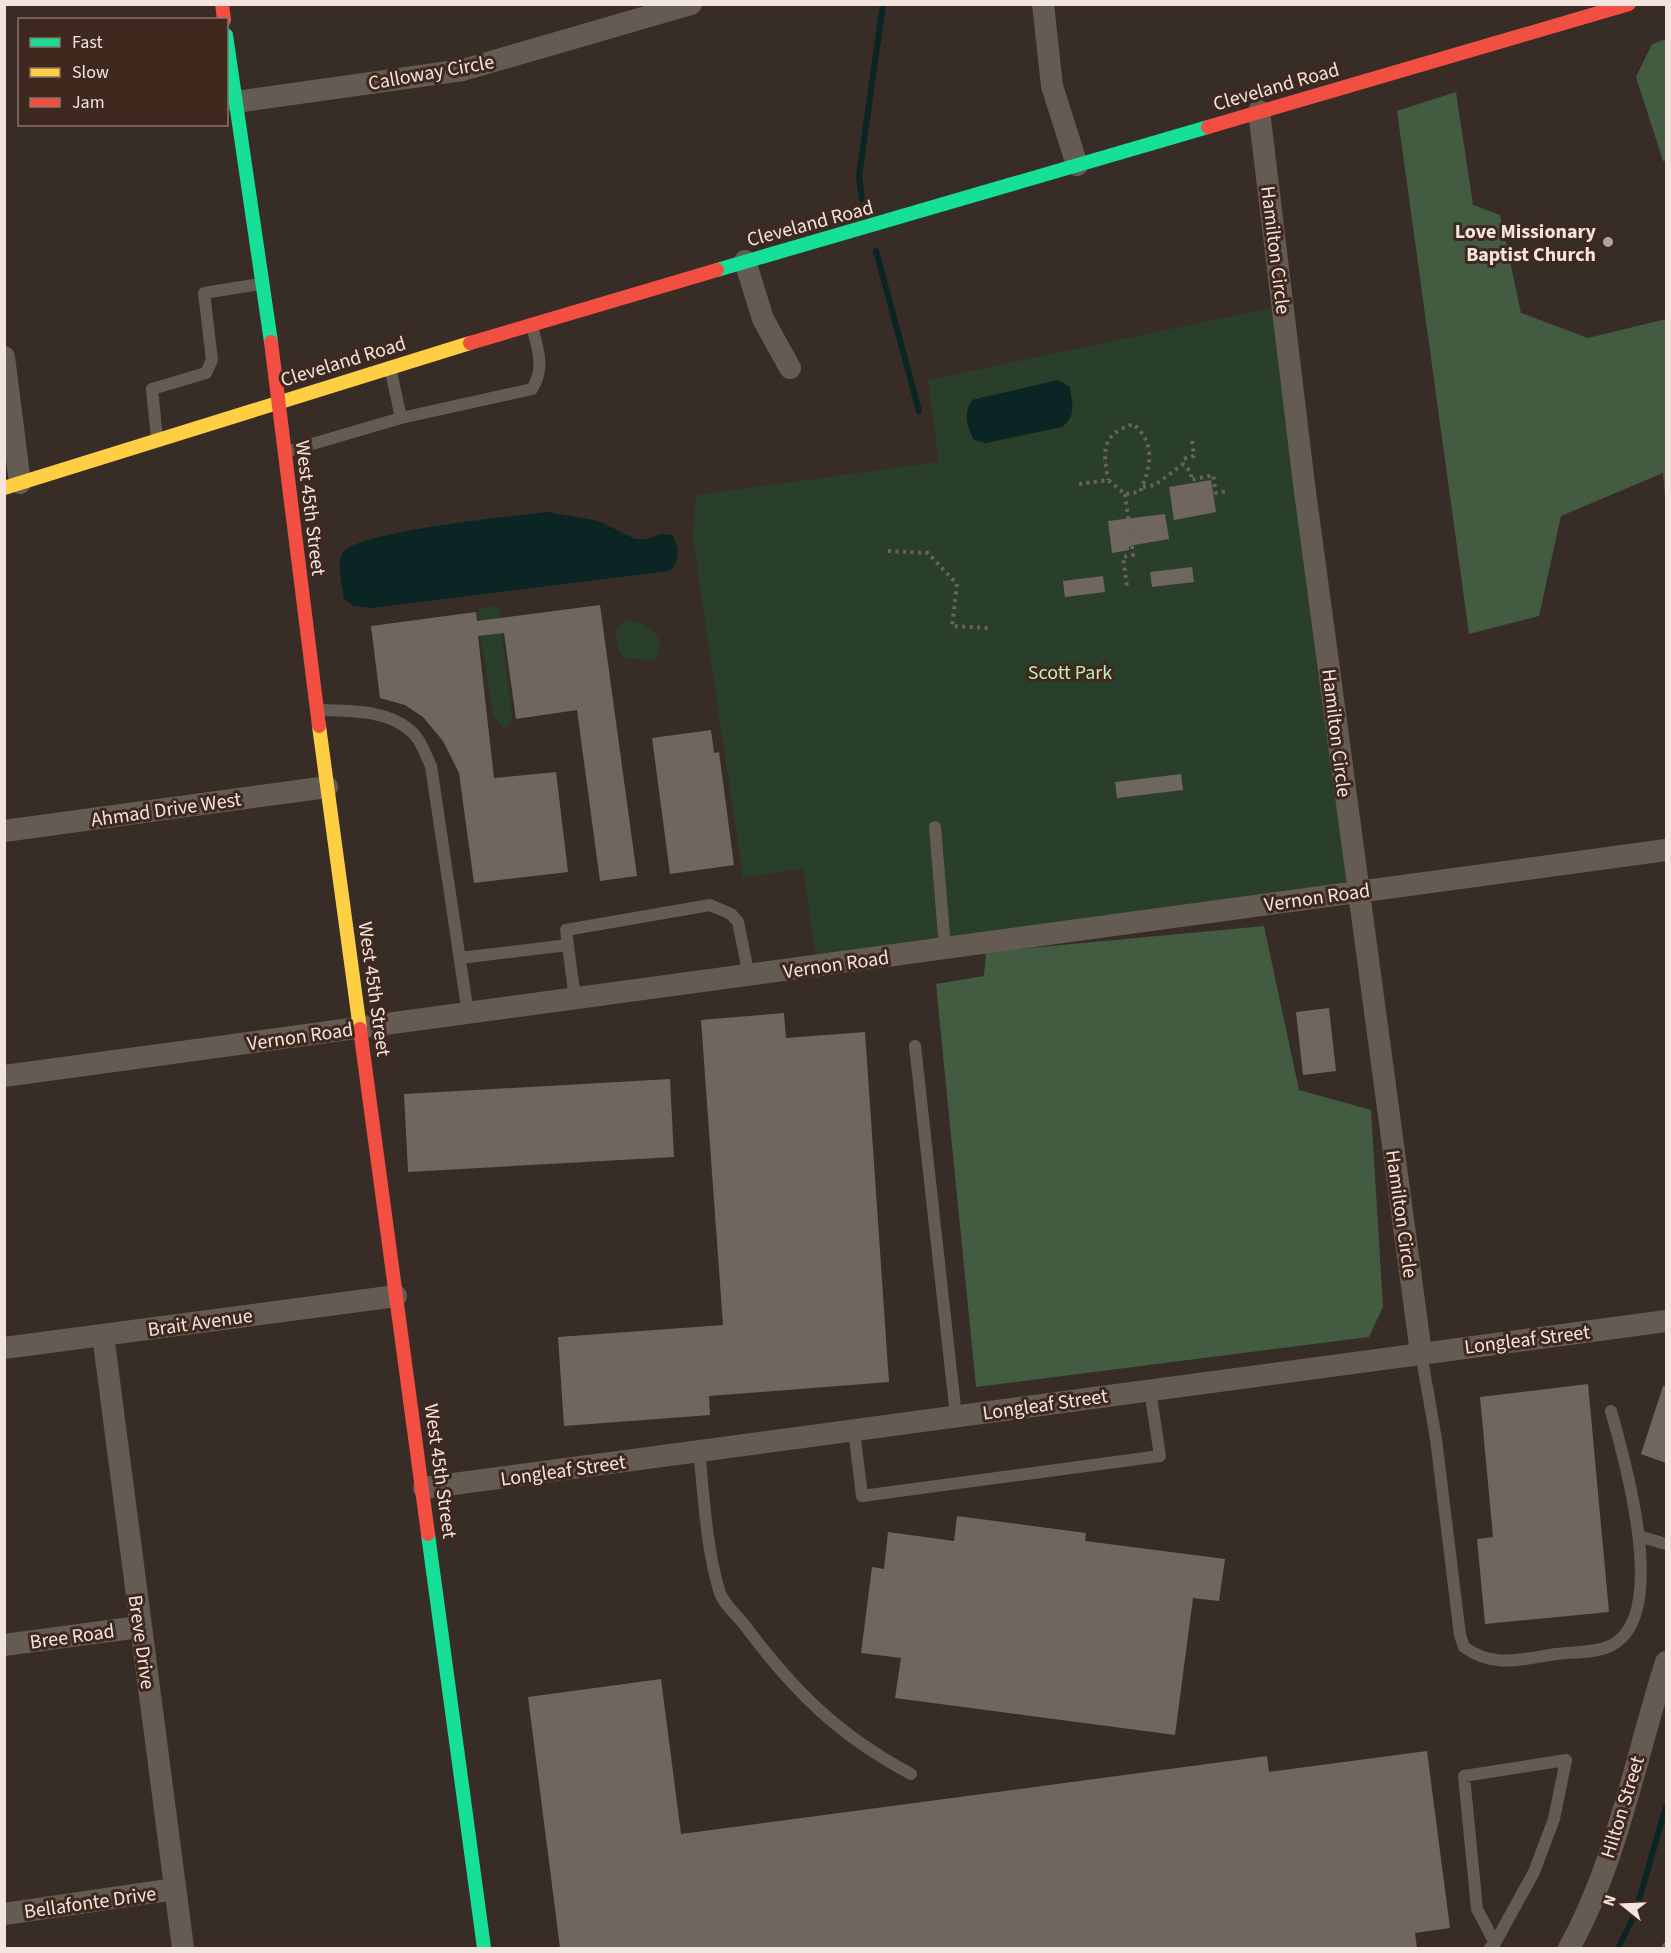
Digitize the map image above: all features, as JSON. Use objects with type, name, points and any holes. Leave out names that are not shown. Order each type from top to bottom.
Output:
[{"type":"street","name":"Calloway Circle","points":[[236,102],[463,70],[691,4]]},
{"type":"street","points":[[1043,4],[1052,86],[1077,165]]},
{"type":"street","name":"Cleveland Road","points":[[12,486],[278,401],[532,324],[1629,4]]},
{"type":"street","name":"West 45th Street","points":[[228,49],[278,401],[327,787],[362,1028],[484,1948]]},
{"type":"street","name":"Hamilton Circle","points":[[1259,111],[1358,891],[1421,1353]]},
{"type":"street","points":[[745,261],[763,319],[790,369]]},
{"type":"street","points":[[4,357],[12,486]]},
{"type":"street","name":"Ahmad Drive West","points":[[4,831],[327,787]]},
{"type":"street","name":"Vernon Road","points":[[4,1076],[1666,850]]},
{"type":"street","name":"Brait Avenue","points":[[4,1348],[396,1296]]},
{"type":"street","name":"Longleaf Street","points":[[424,1488],[1666,1321]]},
{"type":"street","name":"Breve Drive","points":[[103,1335],[183,1948]]},
{"type":"street","name":"Bree Road","points":[[4,1645],[140,1627]]},
{"type":"street","name":"Hilton Street","points":[[1569,1948],[1600,1882],[1666,1662]]},
{"type":"street","name":"Bellafonte Drive","points":[[4,1914],[175,1889]]},
{"type":"lane","points":[[157,440],[152,388],[206,373],[210,368],[212,360],[204,293],[262,284]]},
{"type":"lane","points":[[284,453],[401,418],[532,389],[538,379],[541,365],[532,324]]},
{"type":"lane","points":[[390,367],[401,418]]},
{"type":"lane","points":[[317,710],[361,711],[395,721],[414,733],[431,766],[468,1014]]},
{"type":"lane","points":[[935,827],[945,948]]},
{"type":"lane","points":[[575,999],[566,930],[710,905],[731,914],[738,922],[749,976]]},
{"type":"lane","points":[[460,958],[568,945]]},
{"type":"lane","points":[[915,1046],[956,1416]]},
{"type":"lane","points":[[1421,1353],[1436,1439],[1460,1635],[1464,1647],[1488,1660],[1509,1661],[1610,1647],[1629,1632],[1636,1617],[1644,1587],[1642,1537],[1637,1502],[1611,1410]]},
{"type":"lane","points":[[854,1431],[862,1496],[1160,1456],[1150,1390]]},
{"type":"lane","points":[[699,1450],[710,1546],[719,1593],[788,1681],[829,1721],[881,1758],[911,1774]]},
{"type":"lane","points":[[1642,1537],[1666,1544]]},
{"type":"lane","points":[[1566,1760],[1554,1819],[1534,1872],[1492,1946],[1477,1909],[1464,1776],[1566,1760]]},
{"type":"path","points":[[1107,480],[1105,457],[1109,438],[1114,432],[1133,424],[1145,434],[1149,443],[1149,458],[1140,492],[1125,494]]},
{"type":"path","points":[[1142,487],[1155,485],[1183,464],[1183,459],[1194,456],[1192,441]]},
{"type":"path","points":[[1183,464],[1191,472],[1191,480],[1213,476],[1216,493],[1227,491]]},
{"type":"path","points":[[1079,484],[1107,480],[1125,494],[1133,555],[1123,557],[1127,587]]},
{"type":"path","points":[[888,551],[928,553],[957,584],[952,626],[989,628]]},
{"type":"green space","points":[[1666,39],[1666,161],[1663,161],[1636,77],[1652,44]]},
{"type":"green space","points":[[1456,92],[1473,205],[1500,215],[1521,313],[1588,338],[1666,319],[1666,510],[1663,473],[1561,516],[1539,616],[1469,634],[1397,111]]},
{"type":"green space","name":"Scott Park","points":[[1275,307],[1348,883],[816,957],[803,869],[743,877],[693,539],[696,495],[939,462],[928,380]]},
{"type":"green space","points":[[495,606],[499,608],[512,718],[510,724],[504,728],[493,716],[477,612],[479,609]]},
{"type":"green space","points":[[626,620],[638,622],[652,631],[659,639],[661,645],[655,661],[624,658],[618,650],[615,630]]},
{"type":"green space","points":[[1264,926],[1299,1090],[1371,1110],[1383,1307],[1369,1337],[976,1387],[936,984],[984,976],[986,952]]},
{"type":"water","points":[[1058,380],[1070,387],[1072,404],[1072,414],[1062,427],[986,443],[974,440],[967,420],[972,400]]},
{"type":"water","points":[[547,512],[599,521],[635,539],[647,539],[661,534],[672,535],[678,549],[676,562],[670,571],[371,608],[353,606],[344,599],[340,559],[342,554],[353,546],[374,538],[437,526]]},
{"type":"building","points":[[1211,480],[1216,512],[1174,520],[1169,487]]},
{"type":"building","points":[[1165,514],[1169,539],[1129,546],[1129,550],[1112,553],[1108,521]]},
{"type":"building","points":[[1192,567],[1194,582],[1152,587],[1150,572]]},
{"type":"building","points":[[1103,576],[1105,592],[1065,597],[1063,581]]},
{"type":"building","points":[[600,605],[637,876],[600,881],[577,710],[516,719],[504,633],[478,636],[494,778],[556,772],[568,872],[474,883],[459,773],[443,741],[423,717],[405,705],[380,698],[371,626],[476,612],[477,621]]},
{"type":"building","points":[[711,730],[714,753],[719,752],[734,865],[670,874],[652,738]]},
{"type":"building","points":[[1181,774],[1183,790],[1117,798],[1115,782]]},
{"type":"building","points":[[1329,1008],[1336,1071],[1303,1075],[1296,1012]]},
{"type":"building","points":[[784,1013],[786,1038],[865,1032],[889,1382],[709,1396],[710,1415],[564,1426],[558,1337],[723,1325],[701,1020]]},
{"type":"building","points":[[670,1079],[674,1157],[408,1172],[404,1094]]},
{"type":"building","points":[[1588,1384],[1609,1612],[1485,1624],[1477,1539],[1493,1537],[1480,1397]]},
{"type":"building","points":[[1663,1386],[1666,1386],[1666,1463],[1641,1454]]},
{"type":"building","points":[[957,1516],[1086,1533],[1085,1541],[1225,1559],[1219,1601],[1193,1598],[1175,1735],[895,1698],[901,1658],[861,1653],[872,1567],[884,1569],[888,1532],[954,1541]]},
{"type":"building","points":[[661,1679],[681,1834],[1267,1756],[1269,1772],[1427,1751],[1450,1928],[1415,1933],[1417,1948],[560,1948],[528,1697]]},
{"type":"waterway","points":[[862,199],[859,176],[883,4]]},
{"type":"waterway","points":[[876,251],[919,411]]},
{"type":"waterway","points":[[1618,1948],[1635,1914],[1666,1806]]},
{"type":"traffic: fast","points":[[228,49],[271,342]]},
{"type":"traffic: fast","points":[[717,270],[1208,127]]},
{"type":"traffic: fast","points":[[428,1534],[484,1948]]},
{"type":"traffic: slow","points":[[4,488],[470,343]]},
{"type":"traffic: slow","points":[[319,726],[360,1029]]},
{"type":"traffic: jam","points":[[222,4],[224,18]]},
{"type":"traffic: jam","points":[[1208,127],[1629,4]]},
{"type":"traffic: jam","points":[[470,343],[717,270]]},
{"type":"traffic: jam","points":[[271,342],[319,726]]},
{"type":"traffic: jam","points":[[360,1029],[428,1534]]},
{"type":"place","name":"Love Missionary Baptist Church","points":[[1608,242]]}]
